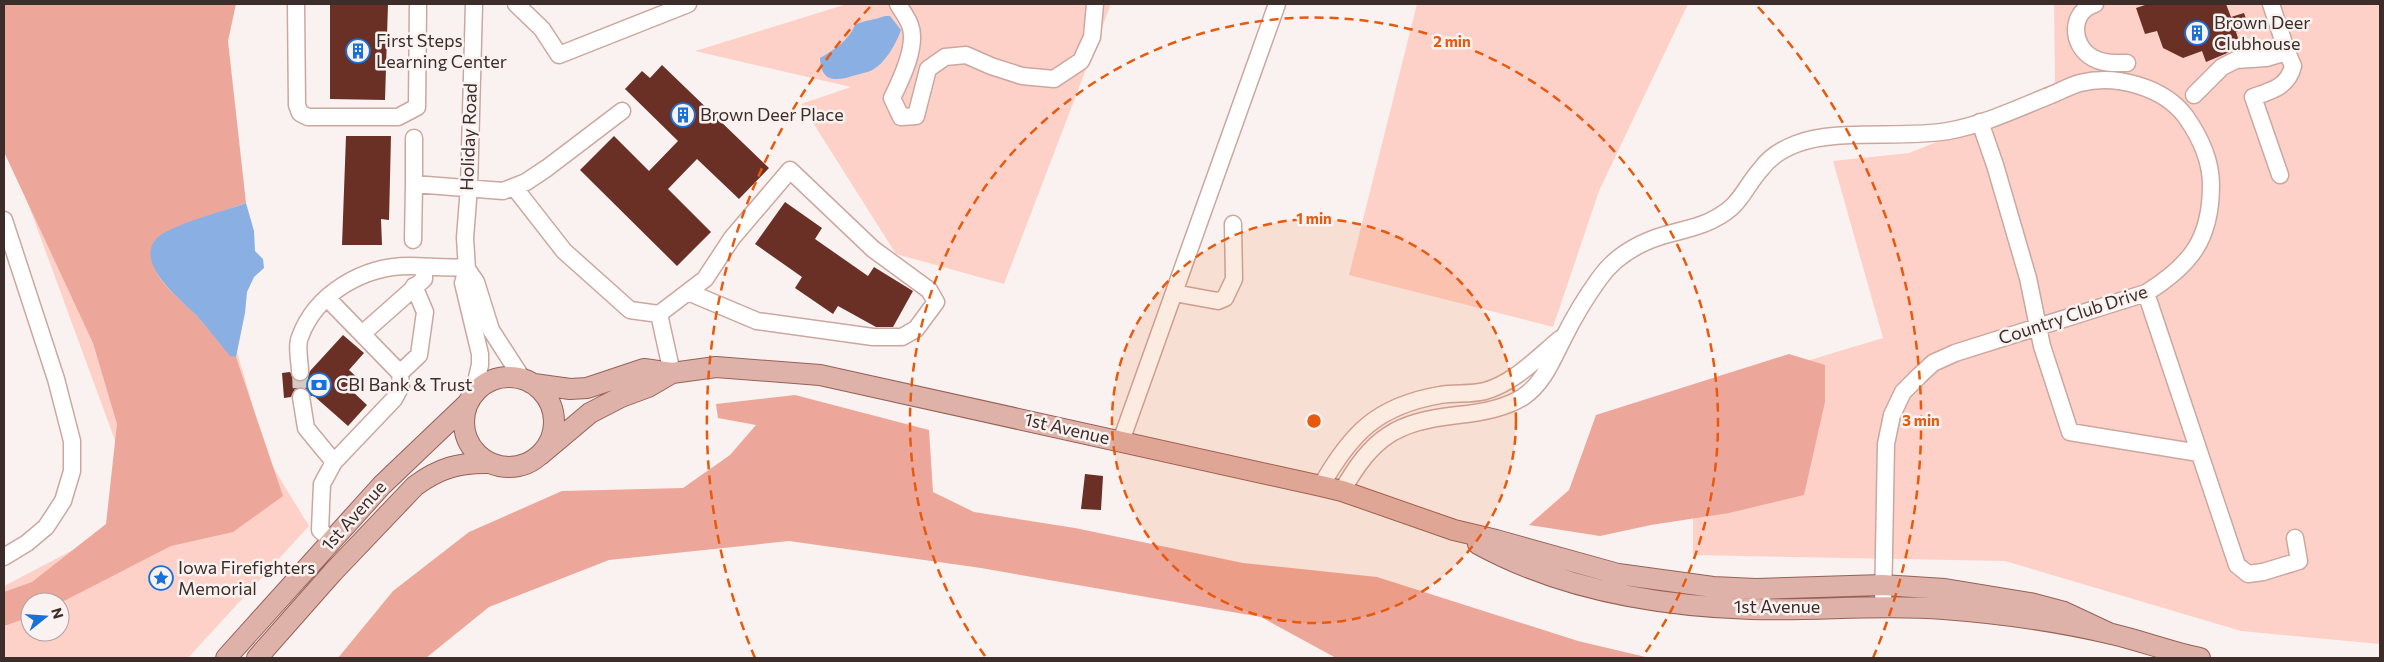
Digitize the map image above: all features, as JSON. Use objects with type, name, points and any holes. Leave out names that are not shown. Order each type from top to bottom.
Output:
[{"type":"main road","name":"1st Avenue","points":[[540,455],[590,413],[672,374],[716,368],[820,375],[1342,491],[1454,530],[1618,574],[1676,582],[1756,589],[1882,585],[1945,589],[2030,603],[2064,612],[2111,634]]},
{"type":"main road","name":"1st Avenue","points":[[528,381],[570,389],[586,388],[644,369],[672,374]]},
{"type":"main road","points":[[509,376],[528,381],[544,393],[551,404],[554,418],[553,431],[548,444],[540,455],[529,462],[516,466],[490,463],[479,455],[470,444],[465,430],[464,416],[471,398],[483,385],[495,378],[509,376]]},
{"type":"main road","name":"1st Avenue","points":[[226,658],[389,478],[471,398]]},
{"type":"main road","name":"1st Avenue","points":[[257,658],[333,572],[415,486],[430,475],[461,463],[490,463]]},
{"type":"main road","name":"1st Avenue","points":[[1454,530],[1496,554],[1578,585],[1670,603],[1752,609],[1883,606],[1996,614],[2111,634],[2200,658]]},
{"type":"street","points":[[296,4],[297,105],[300,113],[308,117],[398,117],[417,107],[418,4]]},
{"type":"street","name":"Holiday Road","points":[[471,398],[480,354],[463,284],[467,268],[465,238],[469,187],[474,4]]},
{"type":"street","points":[[516,4],[542,30],[559,55],[688,4]]},
{"type":"street","points":[[898,4],[911,26],[910,51],[902,77],[892,98],[901,116],[916,116],[928,69],[945,57],[966,55],[991,66],[1022,76],[1054,79],[1081,62],[1092,37],[1095,4]]},
{"type":"street","points":[[1121,441],[1277,4]]},
{"type":"street","points":[[2095,4],[2083,9],[2078,16],[2075,26],[2078,42],[2084,52],[2093,58],[2106,63],[2127,62]]},
{"type":"street","points":[[2271,4],[2293,66],[2287,81],[2280,88],[2253,97],[2280,175]]},
{"type":"street","points":[[2194,95],[2210,77],[2229,63],[2236,60],[2266,58],[2287,52]]},
{"type":"street","name":"Country Club Drive","points":[[1342,491],[1360,460],[1374,445],[1391,433],[1415,423],[1436,418],[1477,414],[1501,407],[1524,396],[1541,379],[1599,278],[1613,263],[1629,250],[1650,239],[1698,227],[1717,218],[1734,205],[1746,192],[1760,169],[1792,145],[1811,138],[1925,135],[1960,129],[1995,119],[2080,83],[2105,80],[2133,83],[2178,106],[2196,130],[2206,153],[2211,181],[2210,211],[2204,236],[2191,258],[2169,279],[2146,294],[1954,353],[1933,363],[1903,392],[1892,415],[1886,444],[1883,606]]},
{"type":"street","points":[[414,184],[503,191],[526,182],[547,168],[622,111]]},
{"type":"street","points":[[1980,122],[1995,165],[2028,278],[2037,328],[2070,432],[2199,453]]},
{"type":"street","points":[[413,240],[414,138]]},
{"type":"street","points":[[514,187],[564,251],[630,310],[660,314],[688,292],[705,279],[732,238],[790,170],[873,250],[929,290],[936,302],[916,329],[902,337],[873,337],[758,321],[688,292]]},
{"type":"street","points":[[4,220],[56,379],[72,441],[72,471],[64,501],[46,527],[27,543],[4,557]]},
{"type":"street","points":[[1174,293],[1218,300],[1225,298],[1234,279],[1233,224]]},
{"type":"street","points":[[300,372],[299,338],[316,310],[326,298],[345,283],[378,269],[408,266],[467,268]]},
{"type":"street","points":[[362,334],[424,279],[424,267]]},
{"type":"street","name":"Holiday Road","points":[[467,268],[476,282],[491,330],[528,381]]},
{"type":"street","points":[[400,373],[419,355],[425,312],[414,286]]},
{"type":"street","points":[[2146,294],[2237,564],[2248,574],[2299,561],[2294,538]]},
{"type":"street","points":[[326,298],[400,373],[401,386],[394,399],[334,462],[322,484],[320,530],[332,541]]},
{"type":"street","points":[[660,314],[672,374]]},
{"type":"street","name":"Country Club Drive","points":[[1320,486],[1339,454],[1355,435],[1374,420],[1397,407],[1424,398],[1448,394],[1468,394],[1502,384],[1514,377],[1566,334]]},
{"type":"street","points":[[301,397],[306,428],[334,462]]},
{"type":"shaded area","points":[[4,4],[152,58],[268,459],[309,526],[188,658],[4,658],[4,586],[142,514],[4,138]]},
{"type":"shaded area","points":[[4,4],[236,4],[228,41],[246,203],[173,229],[154,241],[152,253],[157,273],[170,291],[195,314],[230,355],[236,357],[283,496],[233,532],[171,546],[70,598],[70,592],[20,592],[20,620],[4,626],[4,592],[32,582],[106,524],[117,424],[93,343],[4,152]]},
{"type":"shaded area","points":[[847,4],[1111,4],[1004,284],[896,254],[801,104],[851,87],[695,51]]},
{"type":"shaded area","points":[[1417,4],[1688,4],[1599,191],[1553,327],[1349,275]]},
{"type":"shaded area","points":[[2054,4],[2380,4],[2380,644],[2241,631],[2005,561],[1693,555],[1693,514],[1677,400],[1883,338],[1833,161],[1909,153],[2011,112],[2055,84]]},
{"type":"shaded area","points":[[1789,354],[1825,365],[1825,402],[1804,495],[1729,513],[1651,525],[1600,536],[1529,525],[1569,490],[1596,415]]},
{"type":"shaded area","points":[[795,395],[929,430],[933,492],[974,512],[1075,528],[1243,563],[1377,577],[1578,641],[1650,658],[1336,658],[1261,617],[981,568],[789,541],[609,560],[489,607],[426,658],[338,658],[393,591],[469,532],[562,491],[683,488],[730,455],[756,425],[718,418],[716,404]]},
{"type":"water","points":[[890,16],[901,30],[891,50],[881,63],[870,71],[842,79],[831,78],[823,72],[820,58],[845,40],[855,25]]},
{"type":"water","points":[[246,203],[254,231],[255,251],[263,259],[264,268],[254,277],[247,292],[245,313],[236,357],[230,356],[196,315],[163,281],[151,260],[151,250],[155,240],[171,229]]},
{"type":"building","name":"First Steps Learning Center","points":[[330,4],[388,4],[385,100],[330,99]]},
{"type":"building","name":"Brown Deer Clubhouse","points":[[2148,4],[2226,4],[2231,17],[2244,13],[2249,27],[2236,32],[2242,50],[2232,51],[2206,62],[2202,51],[2183,58],[2163,48],[2157,31],[2145,34],[2136,8]]},
{"type":"building","points":[[662,65],[769,168],[739,199],[697,159],[668,189],[711,232],[677,266],[580,170],[614,136],[649,171],[678,141],[625,89],[642,71],[650,78]]},
{"type":"building","points":[[346,136],[391,136],[389,220],[381,219],[382,245],[342,245]]},
{"type":"building","points":[[785,202],[822,228],[815,239],[868,276],[874,267],[913,291],[893,327],[876,327],[838,306],[833,314],[795,288],[802,277],[755,244]]},
{"type":"building","name":"CBI Bank & Trust","points":[[343,335],[364,353],[349,370],[360,380],[351,390],[367,405],[348,426],[314,396],[311,396],[305,388],[295,389],[291,397],[284,398],[282,373],[290,372],[296,381],[306,380],[310,371]]},
{"type":"building","points":[[1085,474],[1103,476],[1101,510],[1081,509]]},
{"type":"tunnel","points":[[300,372],[301,397]]},
{"type":"place","name":"Brown Deer Clubhouse","points":[[2197,33]]},
{"type":"place","name":"First Steps Learning Center","points":[[358,51]]},
{"type":"place","name":"Brown Deer Place","points":[[683,115]]},
{"type":"place","name":"CBI Bank & Trust","points":[[319,385]]},
{"type":"place","name":"Iowa Firefighters Memorial","points":[[161,578]]}]
